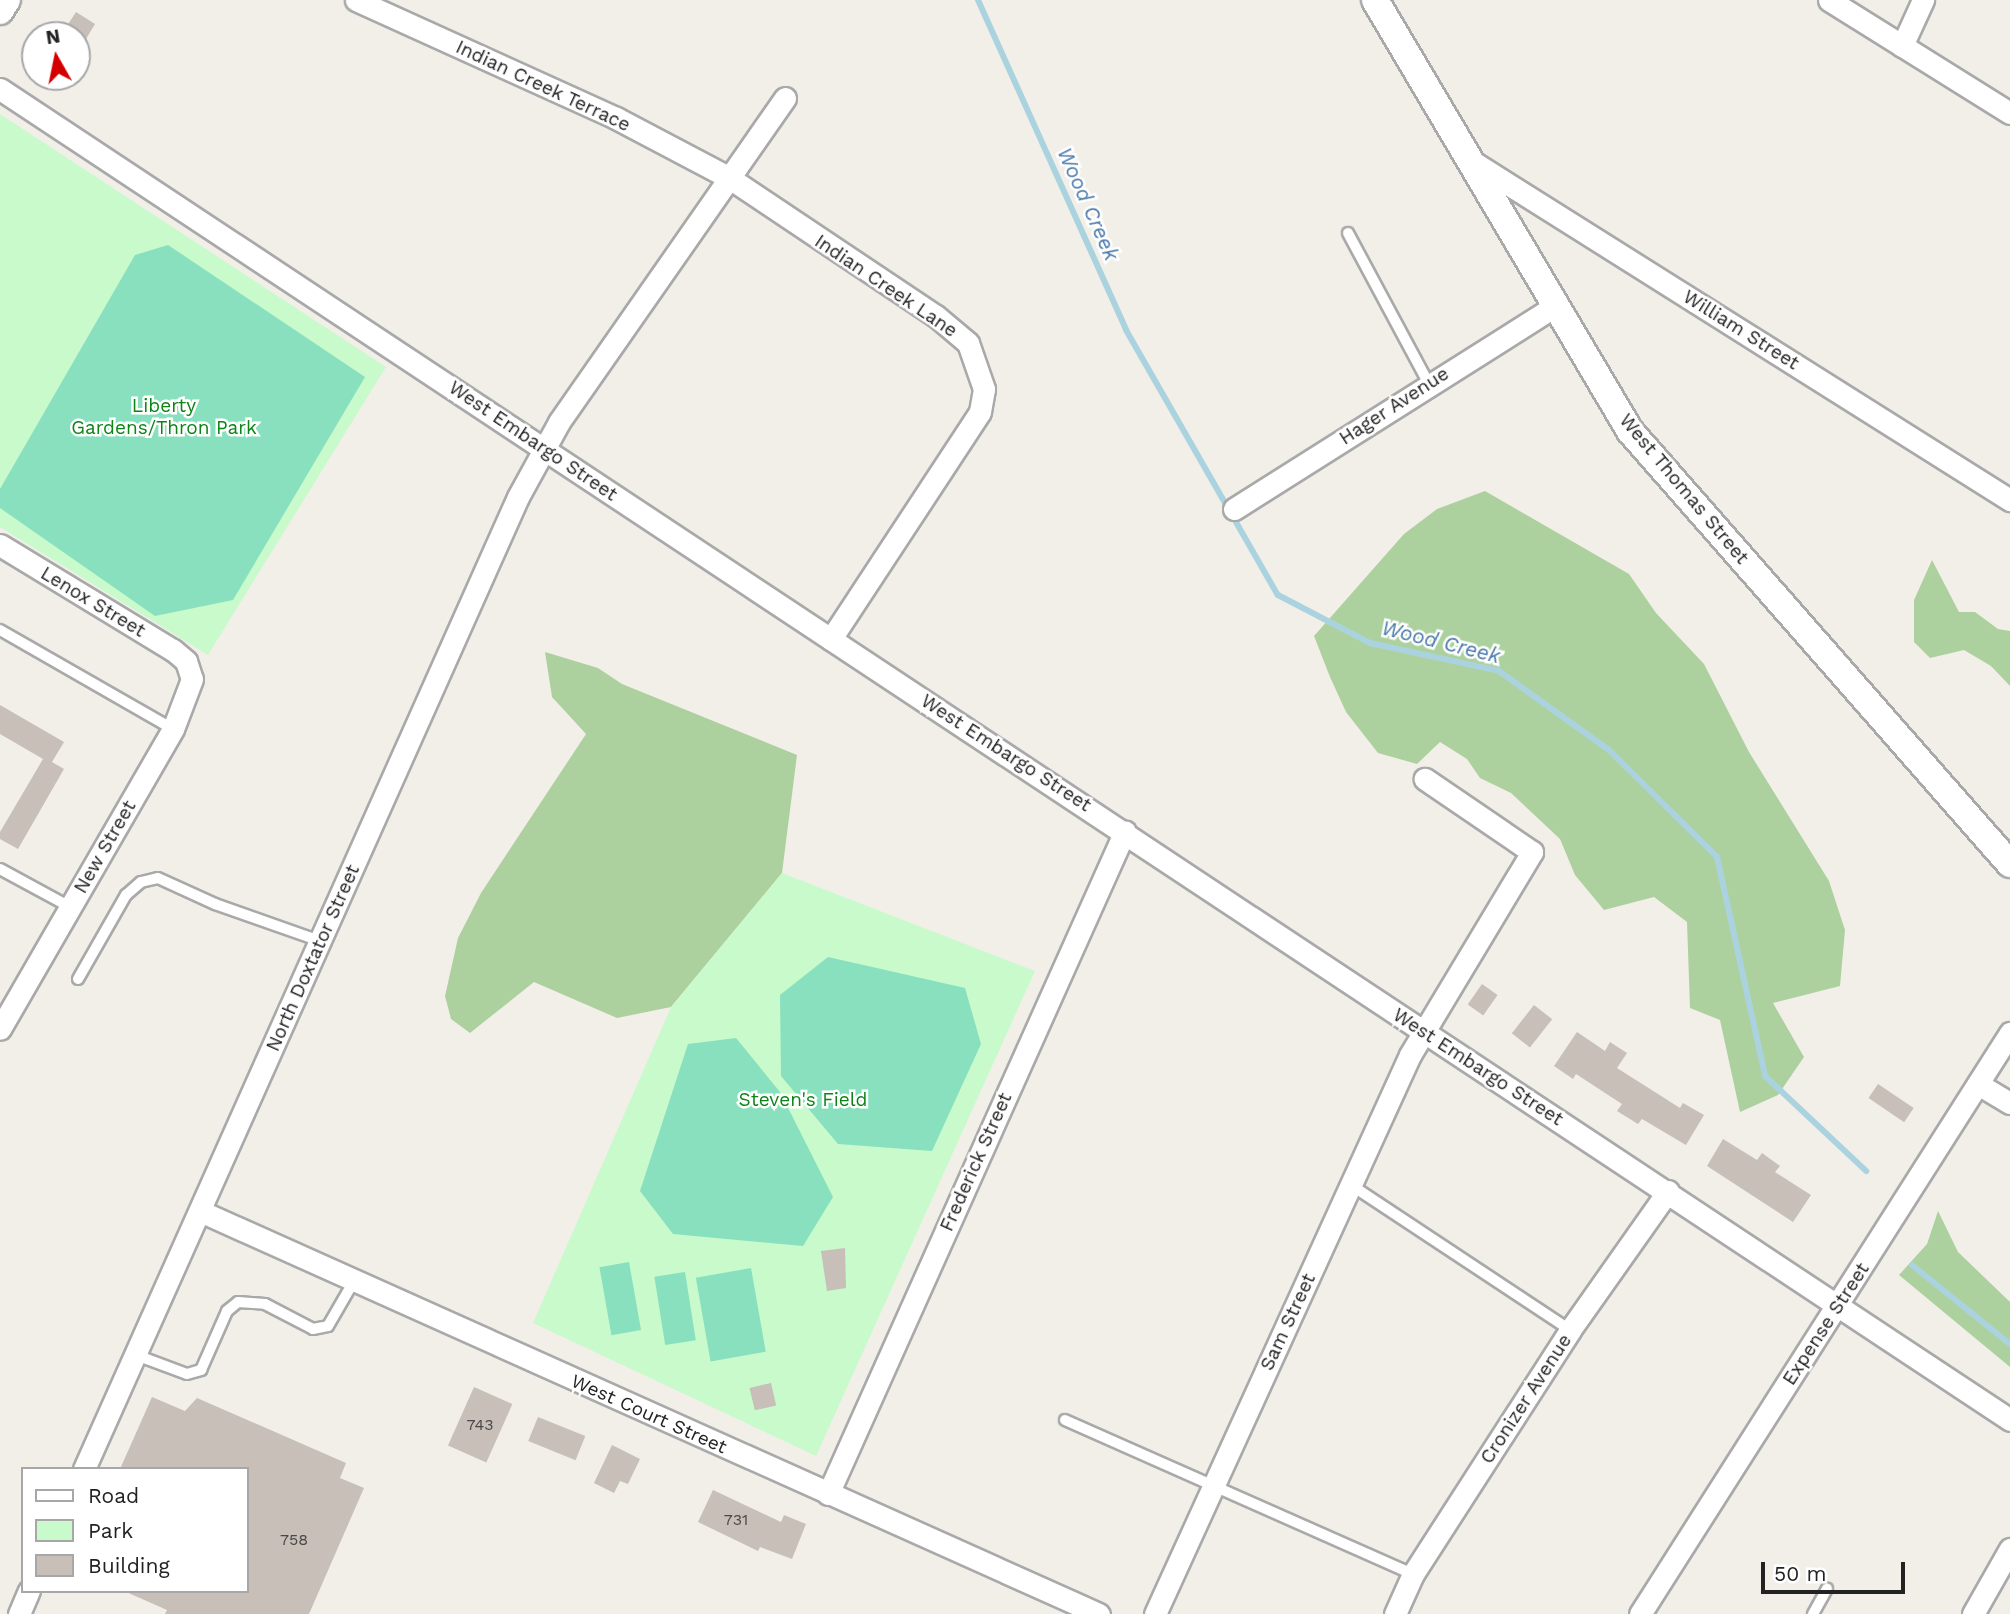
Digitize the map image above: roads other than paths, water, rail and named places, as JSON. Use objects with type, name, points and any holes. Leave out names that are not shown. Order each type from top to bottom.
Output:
[{"type":"street","points":[[0,11],[7,0]]},
{"type":"street","name":"Indian Creek Terrace","points":[[356,0],[616,118],[729,177]]},
{"type":"street","name":"West Thomas Street","points":[[1375,0],[1630,431],[2010,864]]},
{"type":"street","points":[[1829,0],[2010,113]]},
{"type":"street","points":[[1902,46],[1923,0]]},
{"type":"street","name":"West Embargo Street","points":[[0,89],[1668,1191],[1838,1304],[1852,1319],[2010,1420]]},
{"type":"street","points":[[544,448],[785,98]]},
{"type":"street","name":"William Street","points":[[1470,161],[2010,500]]},
{"type":"street","name":"Indian Creek Lane","points":[[729,177],[936,316],[968,343],[979,365],[984,389],[980,412],[831,639]]},
{"type":"street","name":"Hager Avenue","points":[[1234,509],[1555,306]]},
{"type":"street","name":"North Doxtator Street","points":[[85,1467],[544,448]]},
{"type":"street","name":"Lenox Street","points":[[0,545],[185,660]]},
{"type":"street","name":"New Street","points":[[0,1029],[173,729],[192,679],[185,660]]},
{"type":"street","name":"Sam Street","points":[[1155,1614],[1422,1030],[1532,852],[1425,779]]},
{"type":"street","name":"Frederick Street","points":[[828,1494],[1125,831]]},
{"type":"street","name":"Expense Street","points":[[1640,1614],[2010,1033]]},
{"type":"street","points":[[1978,1084],[2010,1103]]},
{"type":"street","name":"Cronizer Avenue","points":[[1395,1614],[1413,1574],[1570,1330],[1668,1191]]},
{"type":"street","name":"West Court Street","points":[[200,1211],[1099,1614]]},
{"type":"street","points":[[1973,1614],[2010,1549]]},
{"type":"street","points":[[19,1614],[28,1593]]},
{"type":"lane","points":[[1348,233],[1429,384]]},
{"type":"lane","points":[[0,630],[173,729]]},
{"type":"lane","points":[[0,869],[70,907]]},
{"type":"lane","points":[[78,979],[126,895],[141,882],[158,878],[215,904],[320,941]]},
{"type":"lane","points":[[1351,1185],[1570,1330]]},
{"type":"lane","points":[[136,1355],[187,1374],[201,1370],[227,1311],[238,1302],[265,1304],[313,1329],[328,1326],[354,1281]]},
{"type":"lane","points":[[1065,1420],[1413,1574]]},
{"type":"lane","points":[[1813,1614],[1827,1589]]},
{"type":"waterway","name":"Wood Creek","points":[[978,0],[1126,330],[1278,595],[1370,643],[1499,671],[1609,750],[1717,857],[1765,1076],[1866,1171]]},
{"type":"waterway","name":"Wood Creek","points":[[1912,1265],[2010,1344]]},
{"type":"park label","name":"Liberty Gardens/Thron Park","points":[[164,417]]},
{"type":"park label","name":"Steven's Field","points":[[803,1100]]}]
